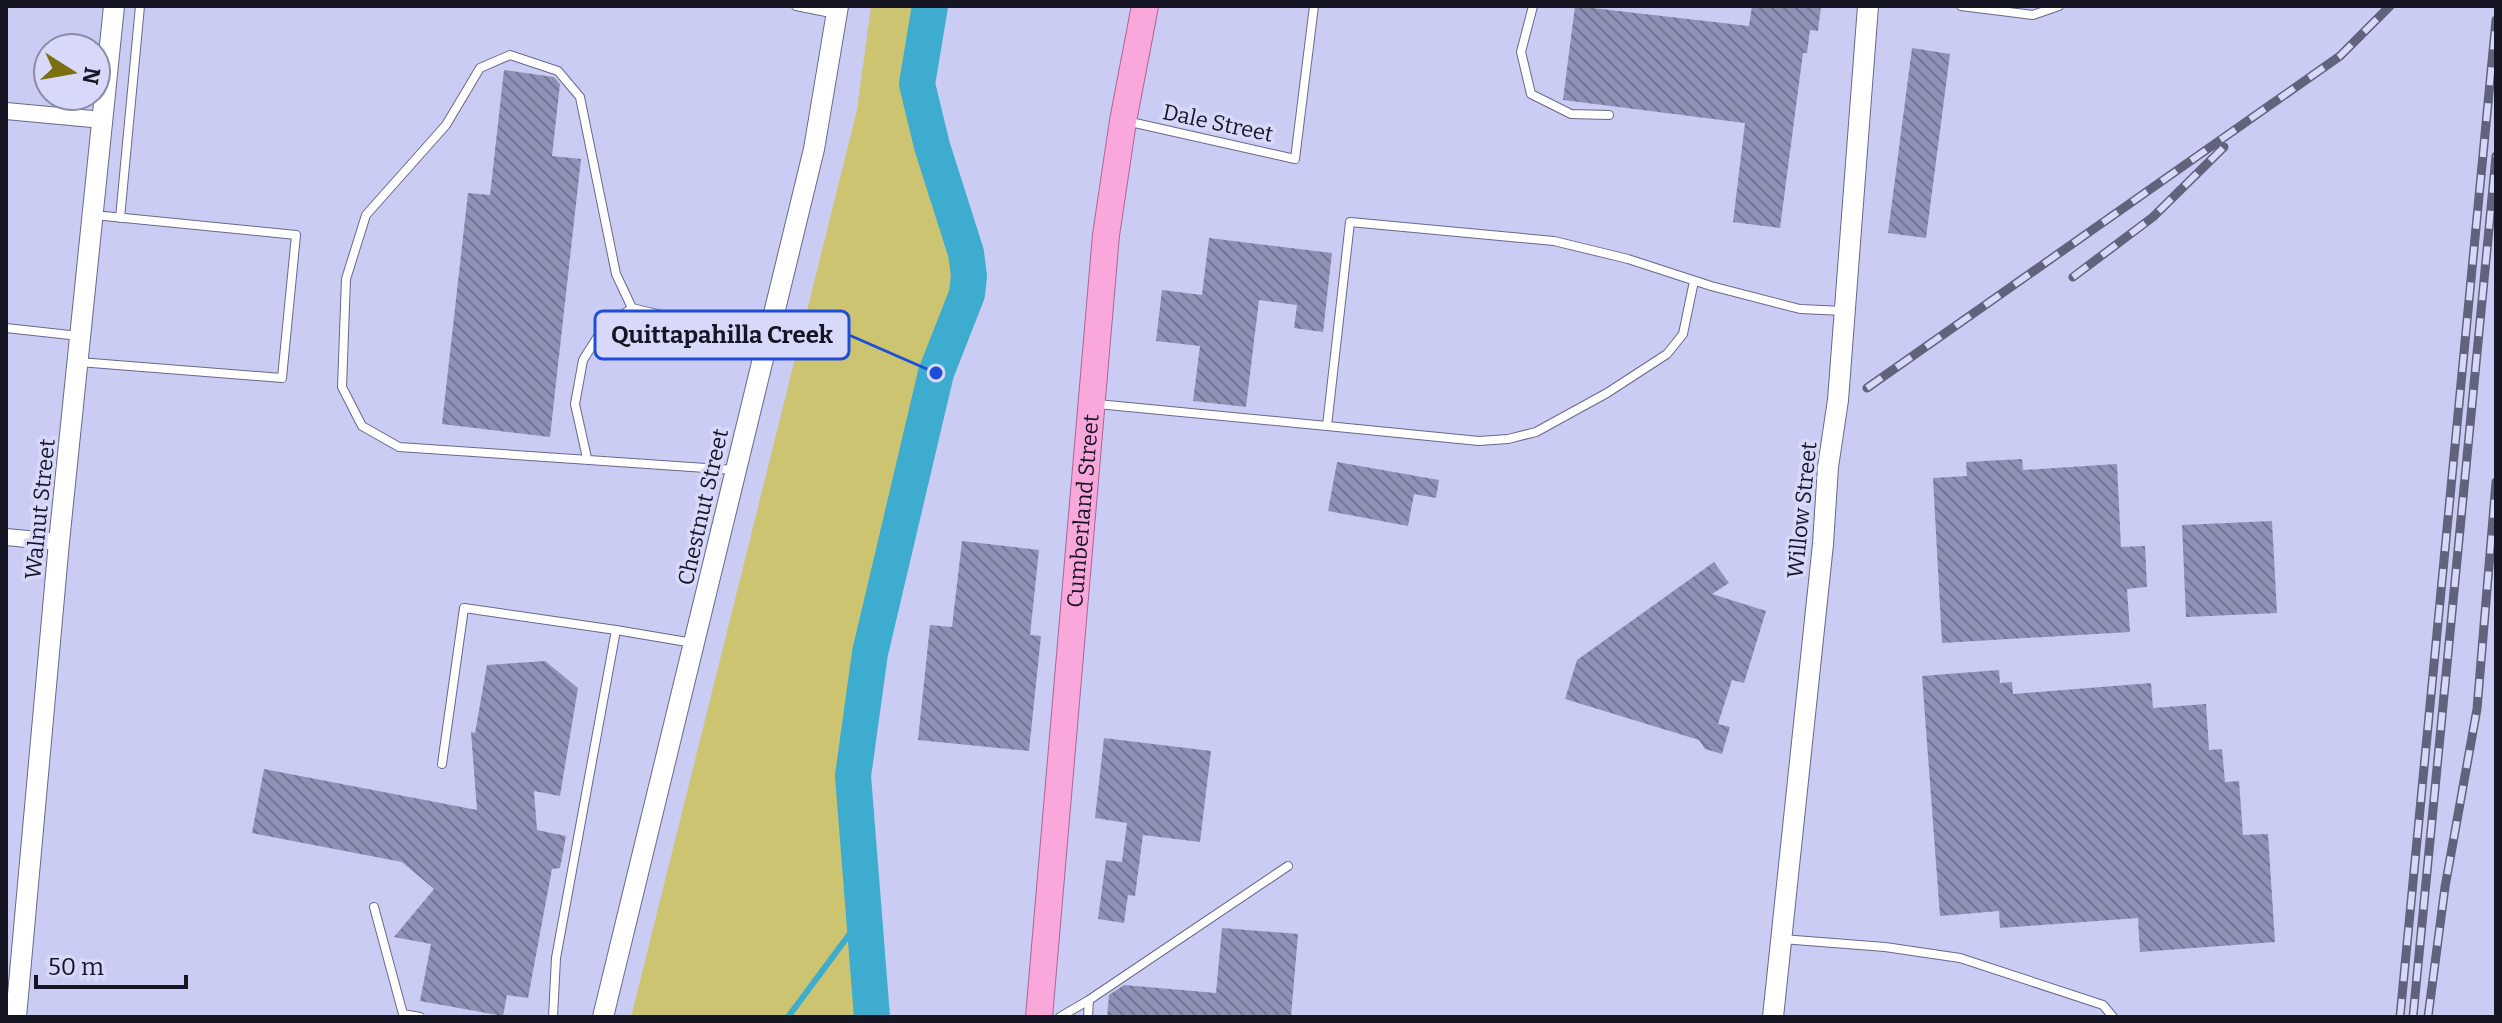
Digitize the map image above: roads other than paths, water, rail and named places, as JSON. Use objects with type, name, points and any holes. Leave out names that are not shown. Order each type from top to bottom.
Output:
[{"type":"highway","name":"Cumberland Street","points":[[1039,1017],[1106,235],[1145,6]]},
{"type":"street","name":"Walnut Street","points":[[16,1017],[14,969],[114,6]]},
{"type":"street","name":"Willow Street","points":[[1773,1017],[1823,544],[1828,467],[1838,400],[1868,6]]},
{"type":"street","name":"Chestnut Street","points":[[603,1017],[814,149],[837,10]]},
{"type":"street","points":[[6,111],[103,120]]},
{"type":"street","points":[[6,537],[59,542]]},
{"type":"lane","points":[[120,218],[140,6]]},
{"type":"lane","points":[[796,6],[837,10]]},
{"type":"lane","name":"Dale Street","points":[[1123,121],[1295,159],[1314,6]]},
{"type":"lane","points":[[1533,6],[1521,52],[1531,94],[1571,114],[1609,115]]},
{"type":"lane","points":[[1961,6],[2033,15],[2059,6]]},
{"type":"lane","points":[[632,308],[616,274],[580,97],[558,71],[510,55],[480,68],[446,125],[366,215],[346,279],[342,387],[362,426],[399,447],[736,470]]},
{"type":"lane","points":[[78,362],[282,378],[296,235],[93,215]]},
{"type":"lane","points":[[1327,426],[1350,222],[1554,241],[1800,309],[1845,311]]},
{"type":"lane","points":[[1092,403],[1479,441],[1508,439],[1536,432],[1607,393],[1667,354],[1683,334],[1694,281]]},
{"type":"lane","points":[[587,458],[575,404],[583,360],[602,330],[632,308],[768,340]]},
{"type":"lane","points":[[6,328],[80,336]]},
{"type":"lane","points":[[442,764],[464,608],[695,644]]},
{"type":"lane","points":[[553,1017],[556,958],[616,630]]},
{"type":"lane","points":[[1060,1017],[1288,866]]},
{"type":"lane","points":[[374,907],[403,1014],[420,1017]]},
{"type":"lane","points":[[1781,939],[1885,947],[1960,958],[2103,1005],[2113,1017]]},
{"type":"lane","points":[[1088,1017],[1089,1000]]},
{"type":"waterway","points":[[872,1017],[853,776],[870,653],[936,373],[967,294],[969,276],[966,253],[932,146],[917,84],[930,6]]},
{"type":"waterway","points":[[788,1017],[863,916]]},
{"type":"railway","points":[[1867,388],[2340,56],[2390,6]]},
{"type":"railway","points":[[2400,1017],[2496,20]]},
{"type":"railway","points":[[2073,277],[2153,217],[2224,147]]},
{"type":"railway","points":[[2413,1017],[2496,156]]},
{"type":"railway","points":[[2428,1017],[2445,887],[2477,709],[2496,482]]},
{"type":"place","name":"Quittapahilla Creek","points":[[936,373]]}]
